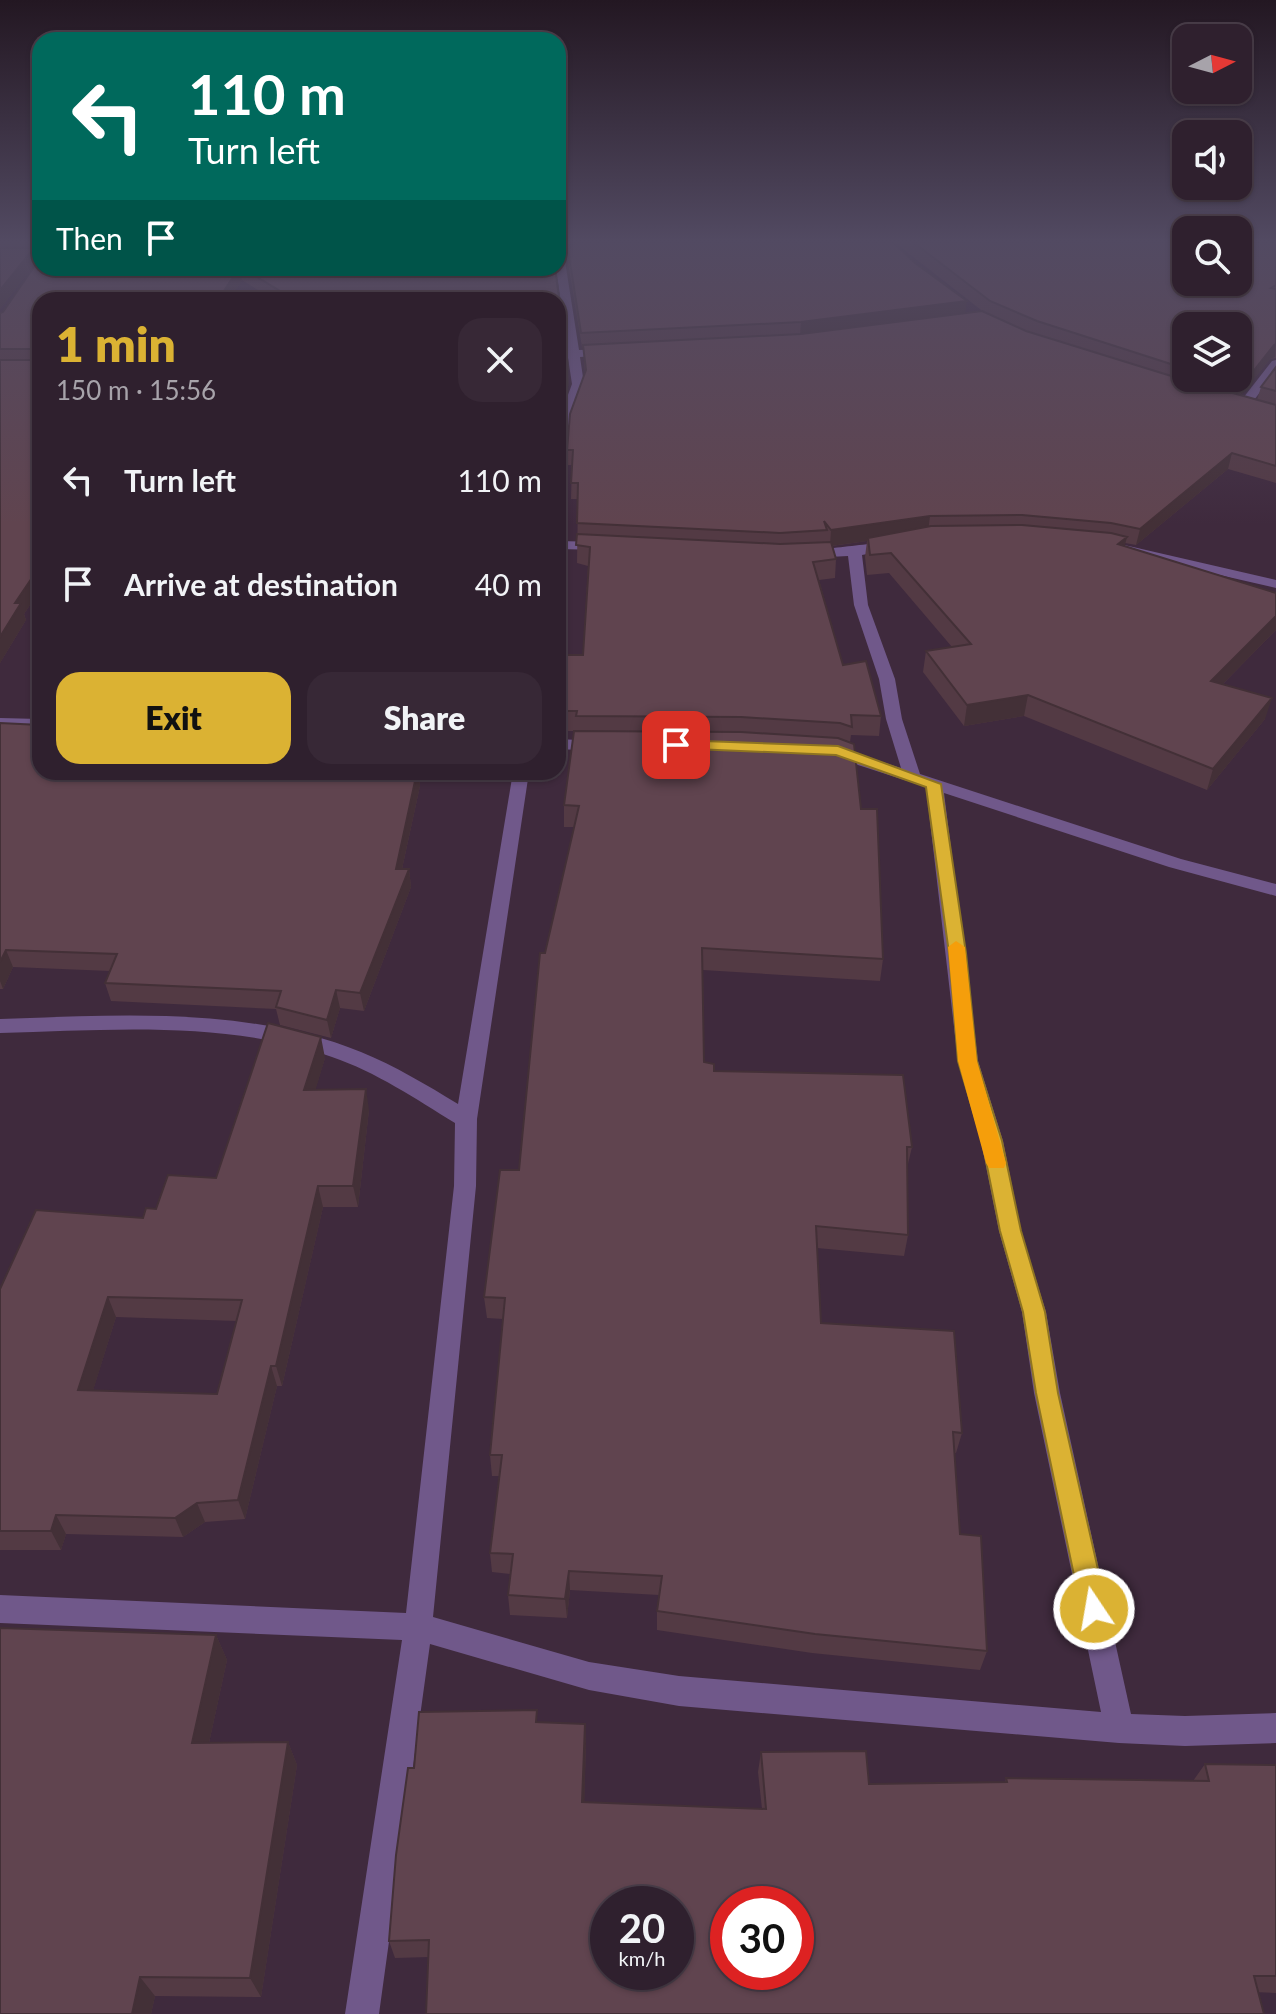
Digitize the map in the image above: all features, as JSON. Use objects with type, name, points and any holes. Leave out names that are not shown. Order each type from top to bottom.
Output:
[{"type":"street","points":[[566,417],[578,384],[572,336]]},
{"type":"street","points":[[566,355],[628,351]]},
{"type":"street","points":[[1244,405],[1276,363]]},
{"type":"street","points":[[794,555],[855,552],[913,542]]},
{"type":"street","points":[[566,545],[620,547]]},
{"type":"street","points":[[1107,546],[1276,584]]},
{"type":"street","points":[[855,552],[861,605],[887,679],[894,719],[924,782],[957,953],[968,1061],[992,1141],[1010,1231],[1034,1312],[1047,1393],[1119,1728]]},
{"type":"street","points":[[1259,579],[1276,565]]},
{"type":"street","points":[[0,723],[32,724]]},
{"type":"street","points":[[566,744],[619,745]]},
{"type":"street","points":[[807,748],[838,751],[1175,863],[1276,890]]},
{"type":"street","points":[[362,2014],[418,1627],[465,1186],[466,1119],[520,780]]},
{"type":"street","points":[[0,1026],[170,1022],[263,1030],[338,1051],[394,1075],[466,1119]]},
{"type":"street","points":[[0,1609],[418,1627],[589,1676],[679,1691],[1119,1728],[1185,1731],[1276,1728]]},
{"type":"building","points":[[0,336],[32,336],[32,349],[0,349]]},
{"type":"building","points":[[762,336],[1042,336],[1172,376],[1172,392],[1229,392],[1276,405],[1276,466],[1232,453],[1140,529],[1111,523],[1022,515],[930,516],[831,530],[824,521],[827,530],[780,533],[577,523],[578,483],[571,483],[573,450],[567,450],[570,414],[586,370],[583,345]]},
{"type":"building","points":[[1084,336],[1172,336],[1172,364]]},
{"type":"building","points":[[1252,336],[1276,336],[1274,345],[1252,373]]},
{"type":"building","points":[[0,360],[32,360],[32,578],[15,603],[21,603],[0,637]]},
{"type":"building","points":[[1276,367],[1276,391],[1261,387]]},
{"type":"building","points":[[1022,525],[1127,537],[1118,544],[1276,593],[1276,616],[1211,681],[1272,698],[1213,769],[1028,695],[967,705],[926,651],[971,644],[891,553],[870,555],[868,538],[931,526]]},
{"type":"building","points":[[577,534],[780,544],[831,542],[836,559],[813,562],[843,665],[866,661],[881,716],[851,715],[852,727],[840,723],[741,717],[576,716],[577,711],[566,711],[566,655],[583,655],[590,547],[576,545]]},
{"type":"building","points":[[0,723],[32,725],[32,780],[415,780],[396,869],[409,869],[360,993],[336,990],[327,1020],[276,1007],[281,991],[105,983],[117,954],[6,950],[0,962]]},
{"type":"building","points":[[574,731],[741,732],[838,738],[854,744],[861,809],[877,809],[883,959],[702,948],[704,1062],[714,1064],[714,1071],[903,1075],[912,1147],[907,1147],[908,1235],[816,1226],[821,1323],[954,1331],[962,1433],[953,1432],[960,1534],[981,1536],[987,1651],[815,1634],[657,1611],[662,1576],[569,1571],[565,1599],[508,1595],[513,1554],[490,1553],[502,1455],[490,1455],[505,1298],[484,1297],[500,1170],[519,1170],[540,953],[545,953],[579,806],[564,805]]},
{"type":"building","points":[[268,1023],[321,1037],[304,1090],[366,1089],[353,1186],[318,1186],[276,1366],[271,1366],[238,1500],[197,1503],[175,1518],[56,1515],[51,1531],[0,1531],[0,1289],[36,1210],[143,1218],[146,1208],[156,1209],[168,1175],[216,1178]],"holes":[[[108,1297],[242,1300],[217,1394],[78,1390]]]},
{"type":"building","points":[[0,1628],[216,1635],[192,1743],[288,1742],[250,1978],[140,1977],[132,2014],[0,2014]]},
{"type":"building","points":[[537,1710],[536,1722],[585,1724],[582,1802],[766,1809],[761,1752],[866,1751],[869,1784],[1007,1782],[1006,1778],[1209,1781],[1205,1764],[1276,1765],[1276,1976],[1254,1976],[1264,2014],[426,2014],[429,1940],[389,1941],[396,1855],[408,1768],[414,1768],[419,1712]]},
{"type":"slow traffic","points":[[956,947],[968,1061],[996,1163]]},
{"type":"route","points":[[676,745],[838,751],[934,784],[968,1061],[992,1141],[1010,1231],[1034,1312],[1047,1393],[1094,1609]]}]
